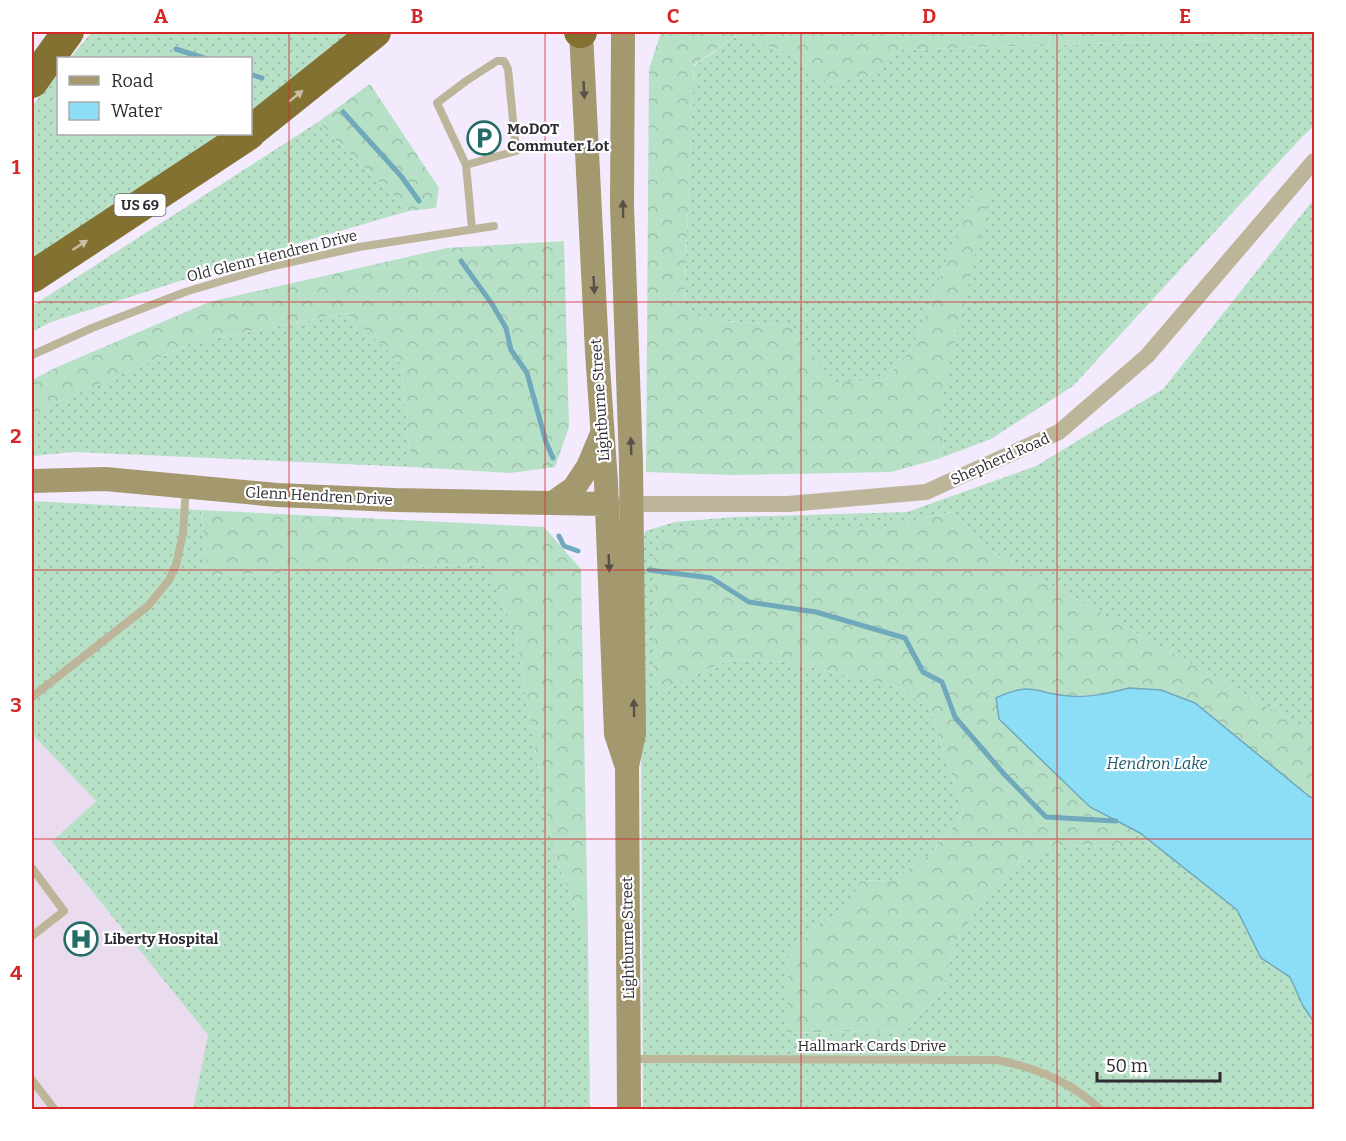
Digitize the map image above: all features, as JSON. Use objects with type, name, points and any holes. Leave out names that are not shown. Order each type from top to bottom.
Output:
[{"type":"highway","points":[[32,82],[68,32]]},
{"type":"highway","name":"US 69","points":[[252,131],[375,32]]},
{"type":"highway","name":"US 69","points":[[32,277],[247,135]]},
{"type":"main road","name":"Lightburne Street","points":[[580,32],[607,504],[616,734],[627,766]]},
{"type":"main road","name":"Lightburne Street","points":[[623,32],[622,206],[628,351],[634,734],[627,766],[629,1110]]},
{"type":"main road","points":[[554,502],[574,488],[588,466],[602,434]]},
{"type":"main road","name":"Glenn Hendren Drive","points":[[32,480],[105,479],[277,495],[395,500],[607,504]]},
{"type":"street","name":"Shepherd Road","points":[[607,504],[788,504],[926,492],[1059,432],[1147,356],[1314,161]]},
{"type":"lane","points":[[465,165],[516,151],[508,69],[504,61],[497,61],[465,81],[437,103],[465,165],[472,229]]},
{"type":"lane","name":"Old Glenn Hendren Drive","points":[[32,355],[92,328],[185,292],[248,273],[359,247],[494,226]]},
{"type":"lane","points":[[32,697],[148,606],[168,580],[176,566],[183,533],[186,487]]},
{"type":"lane","points":[[32,868],[64,911],[32,936]]},
{"type":"lane","name":"Hallmark Cards Drive","points":[[629,1059],[997,1060],[1022,1065],[1058,1079],[1080,1092],[1101,1110]]},
{"type":"lane","points":[[32,1080],[55,1110]]},
{"type":"shaded area","name":"Liberty Hospital","points":[[32,734],[96,801],[52,843],[208,1035],[193,1109],[32,1109]]},
{"type":"green space","points":[[92,32],[355,32],[252,112],[252,57],[71,57]]},
{"type":"green space","points":[[661,32],[1314,32],[1314,37],[899,50],[871,74],[829,84],[792,54],[736,36],[694,65],[684,306],[703,319],[790,326],[835,382],[885,380],[913,347],[973,192],[990,192],[938,415],[944,443],[938,459],[891,472],[731,475],[646,472],[649,69]]},
{"type":"green space","points":[[736,36],[792,54],[829,84],[871,74],[898,50],[1314,37],[1314,126],[1073,386],[991,439],[938,459],[944,443],[938,415],[973,193],[913,347],[885,380],[835,383],[790,326],[703,319],[684,306],[694,66]]},
{"type":"green space","points":[[57,75],[57,135],[220,135],[32,259],[32,106]]},
{"type":"green space","points":[[370,84],[439,188],[436,208],[409,211],[318,122]]},
{"type":"green space","points":[[318,122],[409,211],[305,241],[51,322],[32,332],[32,306]]},
{"type":"green space","points":[[1314,199],[1314,733],[989,550],[952,512],[887,526],[692,526],[654,555],[654,666],[659,694],[686,678],[730,660],[788,662],[902,688],[931,711],[964,814],[929,855],[891,880],[860,881],[847,911],[818,924],[789,956],[787,1033],[907,1030],[924,1008],[942,994],[953,947],[989,890],[1019,862],[1063,845],[1122,846],[1140,833],[1237,910],[1261,958],[1290,977],[1303,1006],[1314,1022],[1314,1109],[643,1110],[640,560],[645,531],[675,522],[733,517],[907,512],[1036,466],[1163,389]]},
{"type":"green space","points":[[564,241],[569,427],[555,467],[510,473],[411,467],[401,364],[348,313],[194,342],[32,414],[32,380],[57,367],[209,302],[447,248]]},
{"type":"green space","points":[[349,313],[401,364],[411,467],[73,452],[32,456],[32,414],[194,342]]},
{"type":"green space","points":[[32,501],[201,510],[207,576],[487,564],[516,637],[552,848],[588,941],[590,1109],[193,1109],[208,1035],[52,842],[96,801],[32,734]]},
{"type":"green space","points":[[201,510],[544,527],[581,569],[588,941],[552,848],[516,637],[487,564],[207,576]]},
{"type":"green space","points":[[952,512],[989,550],[1314,733],[1314,798],[1310,798],[1195,703],[1161,690],[1129,688],[1103,694],[1069,696],[1035,689],[1013,690],[996,698],[1090,807],[1140,833],[1122,846],[1063,845],[1019,862],[989,890],[953,947],[942,994],[924,1008],[907,1030],[786,1033],[789,956],[818,924],[847,911],[860,881],[891,880],[929,855],[964,814],[931,711],[902,688],[788,662],[730,660],[686,678],[659,694],[654,666],[654,555],[668,535],[692,526],[887,526]]},
{"type":"water","name":"Hendron Lake","points":[[1129,688],[1161,690],[1195,703],[1314,798],[1314,1022],[1303,1006],[1290,977],[1261,958],[1237,910],[1140,833],[1090,807],[999,719],[996,698],[1017,690],[1084,696]]},
{"type":"waterway","points":[[176,49],[201,57]]},
{"type":"waterway","points":[[252,75],[262,78]]},
{"type":"waterway","points":[[343,112],[401,176],[419,201]]},
{"type":"waterway","points":[[461,261],[506,328],[511,350],[527,373],[546,442],[553,458]]},
{"type":"waterway","points":[[559,536],[564,546],[578,551]]},
{"type":"waterway","points":[[649,570],[711,578],[749,602],[816,612],[905,638],[923,672],[942,682],[955,717],[1004,774],[1046,817],[1116,821]]},
{"type":"place","name":"MoDOT Commuter Lot","points":[[484,138]]},
{"type":"place","name":"Liberty Hospital","points":[[81,939]]}]
